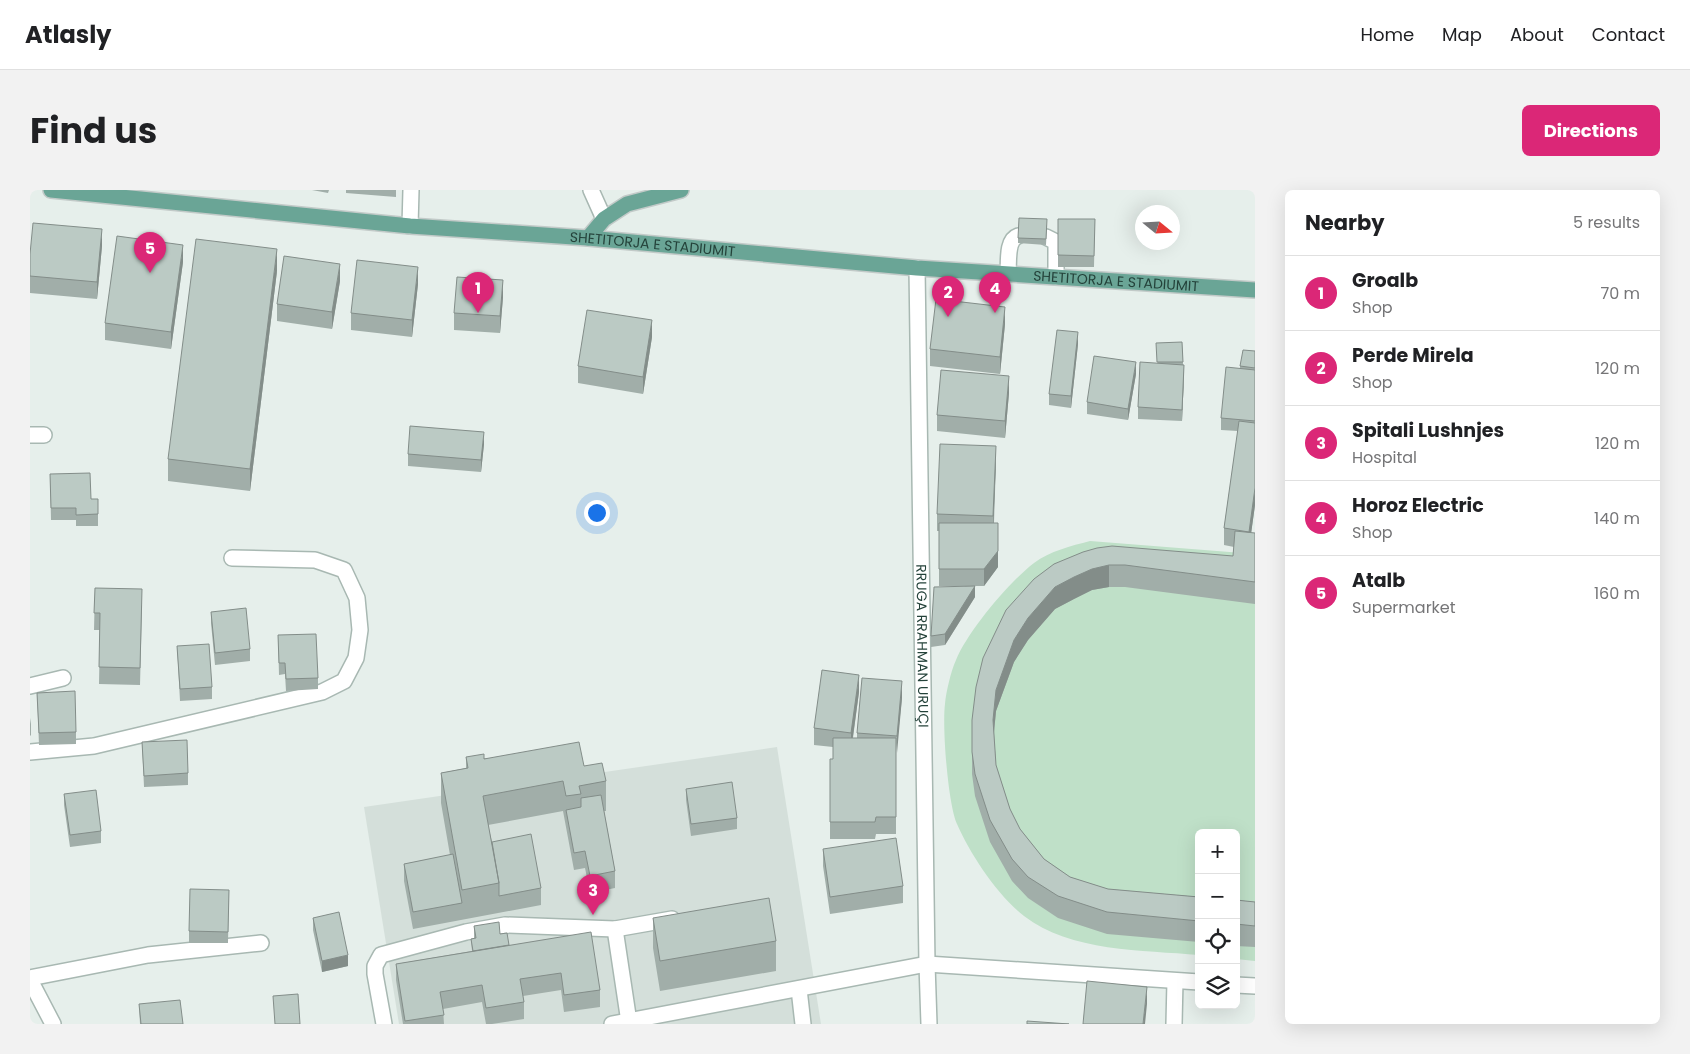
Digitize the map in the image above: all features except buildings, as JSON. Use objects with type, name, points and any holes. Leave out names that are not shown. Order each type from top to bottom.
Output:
[{"type":"main road","name":"SHETITORJA E STADIUMIT","points":[[51,190],[410,226],[588,238],[917,268],[1255,290]]},
{"type":"main road","points":[[588,238],[604,220],[628,204],[682,190]]},
{"type":"street","points":[[410,226],[411,190]]},
{"type":"street","points":[[590,190],[604,220]]},
{"type":"street","points":[[1008,274],[1010,242],[1014,237],[1018,236]]},
{"type":"street","points":[[1046,237],[1056,242],[1056,277]]},
{"type":"street","name":"RRUGA RRAHMAN URUÇI","points":[[917,268],[929,1024]]},
{"type":"street","points":[[30,752],[94,746],[322,692],[344,681],[356,658],[360,630],[356,598],[344,570],[315,560],[232,558]]},
{"type":"street","points":[[30,686],[63,678]]},
{"type":"street","points":[[384,1024],[375,974],[375,966],[381,955],[466,932],[505,925],[615,929],[682,917]]},
{"type":"street","points":[[615,929],[629,1022]]},
{"type":"street","points":[[53,1024],[30,979],[148,955],[262,943]]},
{"type":"street","points":[[612,1024],[927,964],[1195,982]]},
{"type":"street","points":[[1174,1024],[1176,981]]},
{"type":"street","points":[[1240,985],[1255,986]]},
{"type":"street","points":[[798,989],[803,1024]]},
{"type":"shaded area","points":[[777,747],[821,1024],[399,1024],[364,807]]},
{"type":"green space","points":[[1090,541],[1255,554],[1255,961],[1240,959],[1240,829],[1195,829],[1195,955],[1131,950],[1085,943],[1063,937],[1042,928],[1014,908],[995,886],[969,848],[957,824],[948,783],[944,730],[946,694],[956,660],[970,635],[1001,594],[1034,563],[1061,549]]},
{"type":"place","name":"Atalb","points":[[150,273]]},
{"type":"place","name":"Groalb","points":[[478,313]]},
{"type":"place","name":"Horoz Electric","points":[[995,313]]},
{"type":"place","name":"Perde Mirela","points":[[948,317]]},
{"type":"place","name":"Spitali Lushnjes","points":[[593,915]]}]
